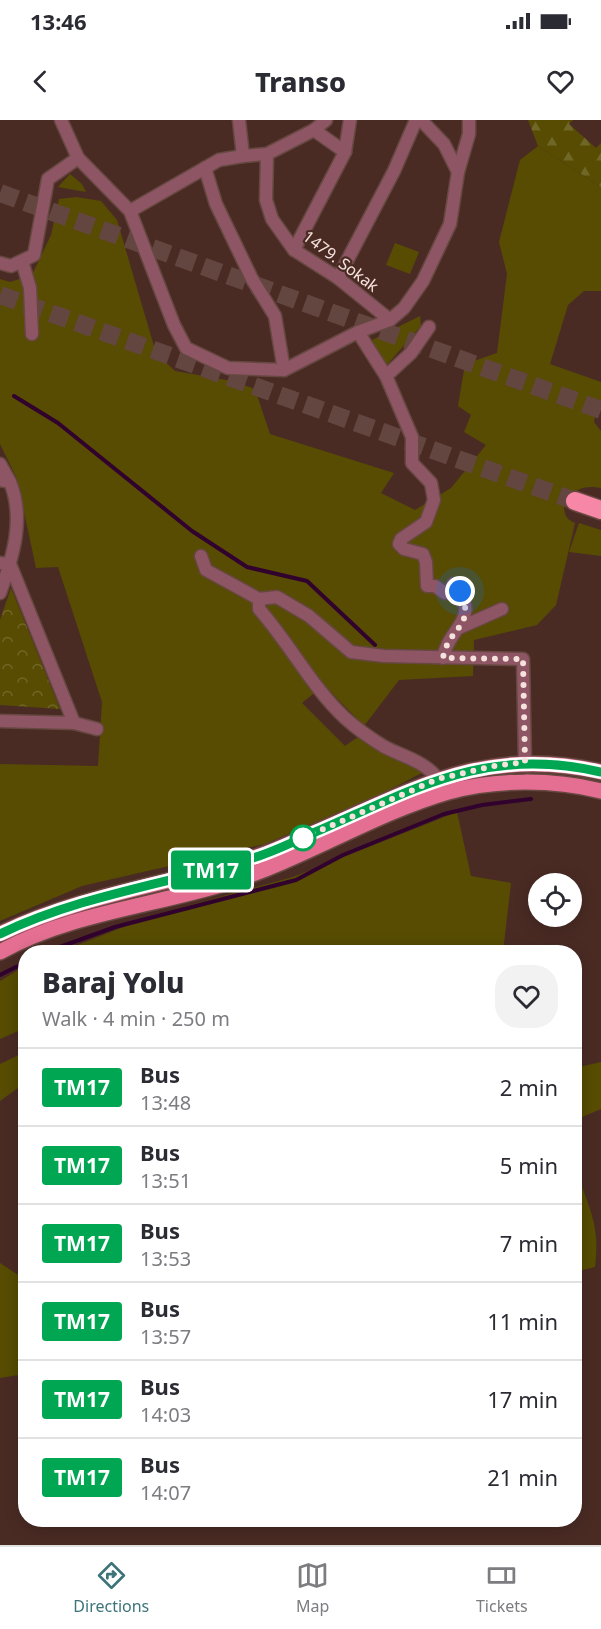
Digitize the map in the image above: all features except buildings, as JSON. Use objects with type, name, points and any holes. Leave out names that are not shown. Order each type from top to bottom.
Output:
[{"type":"highway","points":[[575,501],[601,510]]},
{"type":"main road","points":[[525,762],[526,783]]},
{"type":"main road","points":[[0,934],[38,918],[83,904],[258,856],[438,779],[474,769],[525,762],[601,772]]},
{"type":"main road","points":[[0,952],[56,928],[267,870],[415,804],[449,792],[526,783],[549,783],[601,791]]},
{"type":"street","points":[[62,120],[78,158],[130,211],[174,325],[186,348],[228,368],[284,370],[358,332],[390,320],[404,308],[423,281],[450,224],[458,172],[469,134],[469,120]]},
{"type":"street","points":[[239,120],[243,156]]},
{"type":"street","points":[[130,211],[219,160],[267,154],[314,130],[326,120]]},
{"type":"street","points":[[294,250],[345,152],[350,120]]},
{"type":"street","points":[[338,278],[394,171],[416,120]]},
{"type":"street","points":[[421,120],[444,144],[458,172]]},
{"type":"street","points":[[314,130],[345,152]]},
{"type":"street","name":"1479. Sokak","points":[[267,154],[266,200],[272,219],[294,250],[338,278],[390,320]]},
{"type":"street","points":[[0,262],[11,266],[34,255],[48,179],[78,158]]},
{"type":"street","points":[[205,168],[216,204],[252,279],[275,316],[284,370]]},
{"type":"street","points":[[22,261],[30,288],[32,334]]},
{"type":"street","points":[[386,376],[411,353],[429,327]]},
{"type":"street","points":[[358,332],[386,376],[412,437],[412,463],[431,483],[434,500],[426,522],[401,539],[399,544],[404,549],[423,554],[426,562],[427,586],[435,586],[445,593],[450,592],[453,584],[460,591],[466,611],[465,619],[445,645],[443,658]]},
{"type":"street","points":[[0,464],[5,481],[16,497],[17,533],[5,564],[0,593]]},
{"type":"street","points":[[201,556],[206,570],[259,599],[277,597],[309,616],[351,652],[443,658],[523,659],[525,762]]},
{"type":"street","points":[[5,564],[74,723]]},
{"type":"street","points":[[259,599],[259,609],[284,637],[312,683],[347,719],[382,745],[432,771],[438,779]]},
{"type":"street","points":[[459,628],[502,609]]},
{"type":"street","points":[[0,720],[74,723],[97,729]]},
{"type":"green space","points":[[528,120],[573,120],[569,124],[596,148],[601,143],[601,187],[538,146]]},
{"type":"green space","points":[[538,146],[601,187],[601,291],[584,291],[568,305],[550,364],[601,382],[601,405],[596,411],[594,422],[601,431],[601,488],[580,489],[571,495],[564,505],[566,516],[575,523],[556,605],[537,625],[474,640],[473,676],[399,680],[364,726],[324,685],[302,703],[345,746],[362,734],[388,756],[423,768],[422,773],[383,793],[265,844],[82,886],[0,921],[0,764],[98,766],[102,702],[58,567],[36,568],[17,479],[0,444],[0,279],[10,282],[32,275],[51,235],[59,199],[76,197],[101,201],[117,220],[156,353],[175,371],[232,381],[255,389],[270,434],[394,473],[381,493],[415,510],[451,488],[486,445],[464,432],[471,415],[458,406],[465,364],[497,353],[507,274],[499,242],[520,160]]},
{"type":"green space","points":[[70,174],[82,184],[86,192],[58,187]]},
{"type":"green space","points":[[395,243],[419,252],[410,274],[386,265]]},
{"type":"green space","points":[[420,316],[421,326],[385,367],[372,340]]},
{"type":"green space","points":[[579,523],[601,530],[601,556],[569,552]]},
{"type":"green space","points":[[11,588],[60,709],[0,705],[0,620]]},
{"type":"green space","points":[[457,812],[471,876],[511,883],[504,945],[78,945],[154,915],[293,877]]},
{"type":"green space","points":[[18,970],[18,1031],[0,1039],[0,981]]},
{"type":"green space","points":[[18,1055],[18,1088],[0,1101],[0,1064]]},
{"type":"green space","points":[[601,1062],[601,1109],[582,1117],[582,1066]]},
{"type":"green space","points":[[582,1187],[595,1227],[595,1267],[582,1270]]},
{"type":"green space","points":[[0,1263],[18,1275],[18,1375],[0,1378]]},
{"type":"waterway","points":[[14,396],[58,423],[192,531],[247,567],[307,581],[375,645]]},
{"type":"waterway","points":[[65,945],[115,927],[296,880],[343,855],[444,814],[482,805],[531,799]]},
{"type":"waterway","points":[[0,975],[18,966]]},
{"type":"tunnel","points":[[0,193],[601,410]]},
{"type":"tunnel","points":[[0,295],[575,501]]},
{"type":"bus line","name":"TM17","points":[[0,934],[38,918],[83,904],[258,856],[390,798],[464,771],[525,762],[601,772]]},
{"type":"route","points":[[303,838],[390,798],[438,779],[464,771],[525,762],[523,659],[443,658],[445,645],[465,619],[465,602],[460,591]]}]
